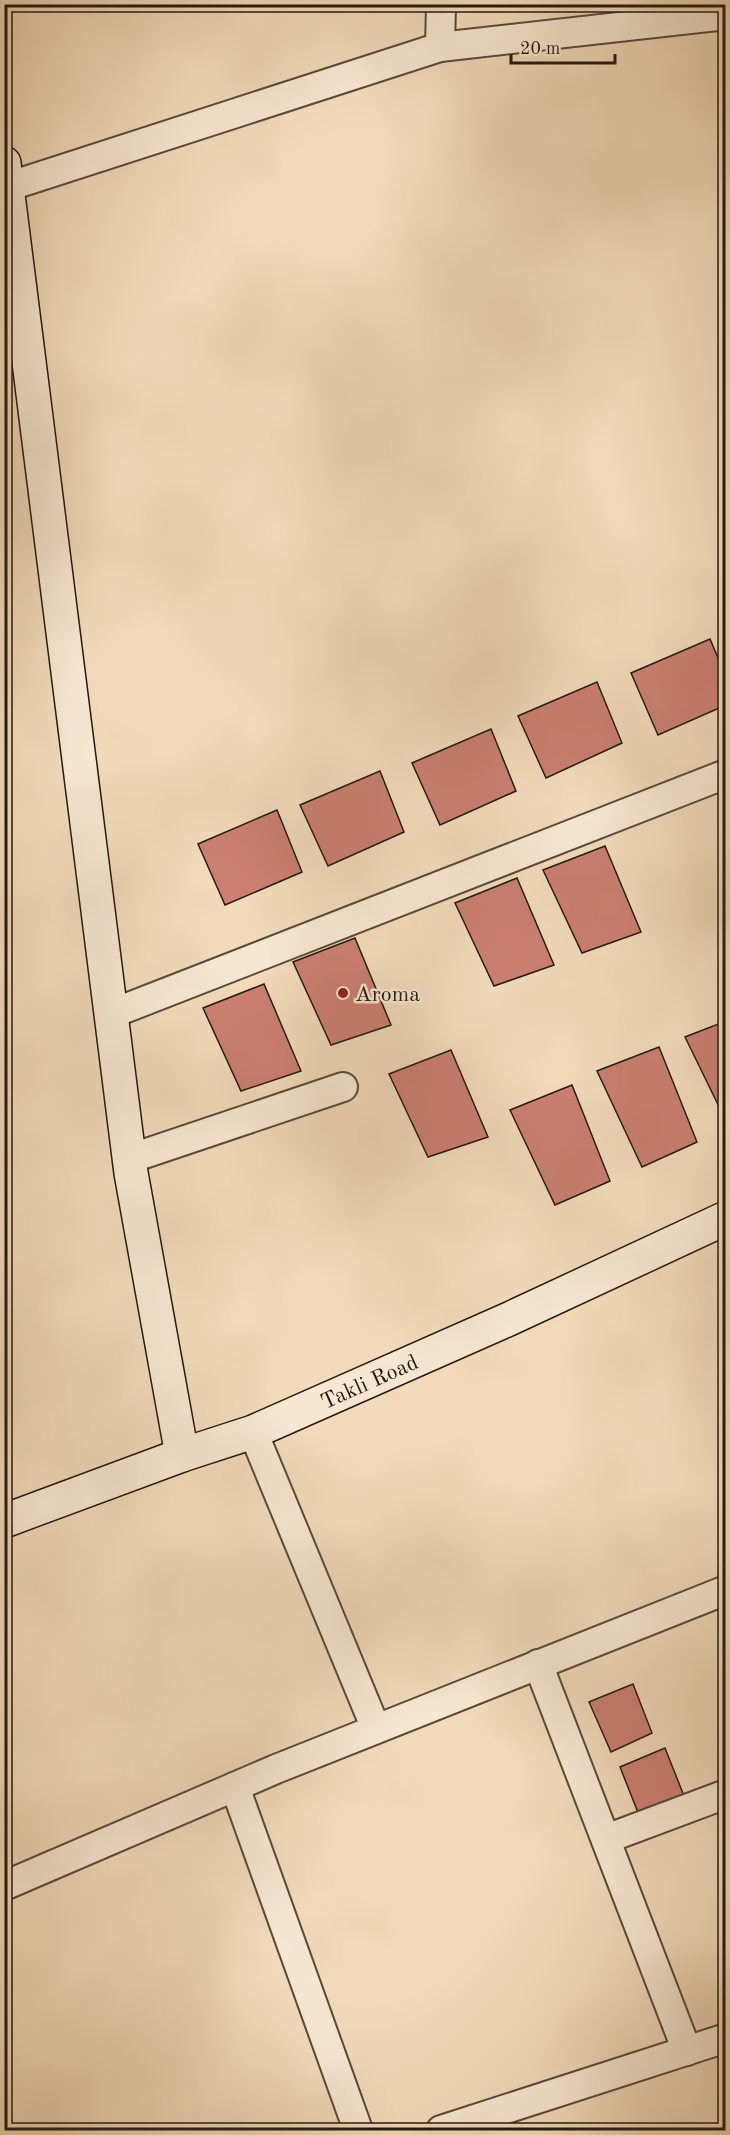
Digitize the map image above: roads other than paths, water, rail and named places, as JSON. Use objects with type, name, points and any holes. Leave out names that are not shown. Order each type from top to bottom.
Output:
[{"type":"main road","points":[[6,175],[129,1159],[182,1455]]},
{"type":"main road","name":"Takli Road","points":[[4,1521],[182,1455],[253,1432],[509,1319],[726,1218]]},
{"type":"street","points":[[440,47],[441,4]]},
{"type":"street","points":[[6,175],[440,47],[722,12]]},
{"type":"street","points":[[111,1014],[726,774]]},
{"type":"street","points":[[129,1159],[343,1087]]},
{"type":"street","points":[[253,1432],[376,1729]]},
{"type":"street","points":[[4,1886],[376,1729],[726,1590]]},
{"type":"street","points":[[538,1664],[687,2051]]},
{"type":"street","points":[[235,1787],[358,2130]]},
{"type":"street","points":[[606,1839],[726,1794]]},
{"type":"street","points":[[441,2130],[726,2038]]},
{"type":"place","name":"Aroma","points":[[343,993]]}]
